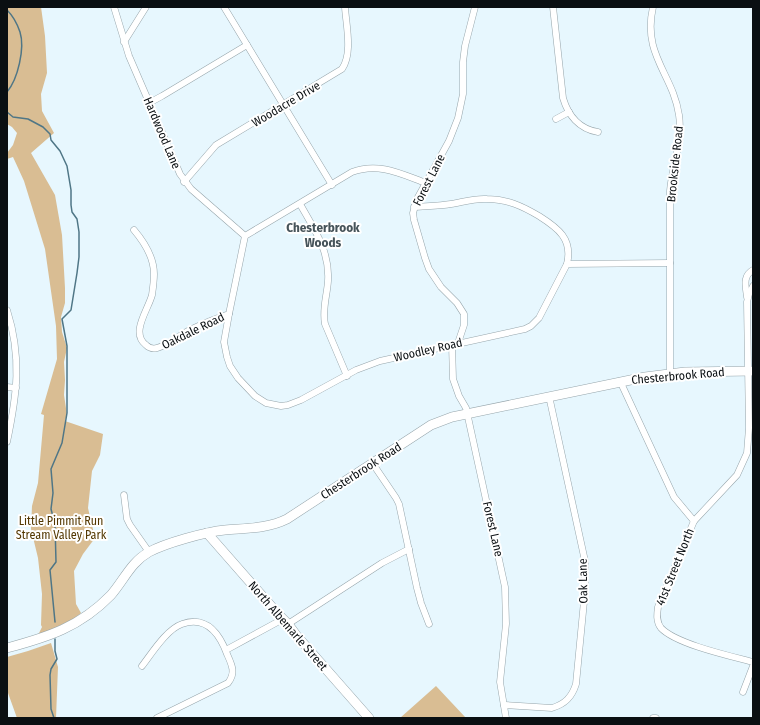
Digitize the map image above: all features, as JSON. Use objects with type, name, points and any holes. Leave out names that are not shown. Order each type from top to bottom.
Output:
[{"type":"street","name":"Hardwood Lane","points":[[114,7],[124,42],[148,103],[184,182],[245,236]]},
{"type":"street","points":[[124,42],[146,7]]},
{"type":"street","points":[[224,7],[332,185]]},
{"type":"street","name":"Woodacre Drive","points":[[184,182],[216,145],[336,73],[344,66],[348,52],[345,7]]},
{"type":"street","name":"Forest Lane","points":[[475,7],[465,46],[462,94],[458,118],[449,141],[417,199],[414,207],[414,220],[429,269],[441,287],[457,303],[464,314],[464,325],[455,344],[453,379],[455,388],[466,408],[505,587],[506,624],[500,682],[506,718]]},
{"type":"street","points":[[553,7],[563,98],[569,112],[581,126],[598,132]]},
{"type":"street","name":"Brookside Road","points":[[653,7],[650,24],[653,46],[674,95],[679,116],[679,136],[670,191],[670,374]]},
{"type":"street","points":[[148,103],[247,45]]},
{"type":"street","points":[[556,119],[569,112]]},
{"type":"street","points":[[245,236],[352,172],[369,168],[385,169],[426,183]]},
{"type":"street","points":[[414,207],[438,206],[485,198],[504,200],[517,204],[553,224],[560,231],[567,244],[567,264],[670,263]]},
{"type":"street","points":[[300,204],[317,233],[325,253],[329,275],[324,316],[325,324],[347,376]]},
{"type":"street","name":"Oakdale Road","points":[[134,230],[146,246],[153,264],[154,274],[152,294],[139,330],[142,341],[150,348],[157,348],[194,328],[229,314],[245,236]]},
{"type":"street","name":"Woodley Road","points":[[229,314],[224,342],[226,358],[230,366],[238,378],[255,396],[266,403],[281,406],[294,403],[356,370],[380,361],[525,329],[531,326],[539,318],[567,264]]},
{"type":"street","points":[[748,302],[746,279],[749,272],[753,270]]},
{"type":"street","points":[[748,302],[749,294],[753,286]]},
{"type":"street","name":"41st Street North","points":[[748,302],[748,343],[751,371],[747,453],[737,475],[694,521],[658,607],[657,619],[660,627],[674,639],[753,662]]},
{"type":"street","points":[[7,310],[17,357],[16,388],[7,442]]},
{"type":"street","name":"Chesterbrook Road","points":[[7,648],[52,635],[85,617],[103,603],[137,560],[149,552],[169,544],[207,533],[223,530],[262,527],[279,523],[373,464],[431,425],[452,417],[620,381],[670,374],[751,371]]},
{"type":"street","points":[[620,381],[674,497],[694,521]]},
{"type":"street","points":[[7,387],[16,388]]},
{"type":"street","name":"Oak Lane","points":[[504,705],[552,708],[563,704],[571,696],[576,684],[585,591],[585,561],[549,396]]},
{"type":"street","points":[[373,464],[399,504],[420,603],[429,624]]},
{"type":"street","points":[[124,495],[127,519],[130,526],[149,552]]},
{"type":"street","name":"North Albemarle Street","points":[[207,533],[286,621],[296,635],[369,718]]},
{"type":"street","points":[[226,650],[286,621],[382,563],[409,550]]},
{"type":"street","points":[[142,666],[172,630],[183,623],[189,622],[203,623],[218,634],[226,650],[233,670],[233,675],[228,683],[157,718]]},
{"type":"street","points":[[743,692],[753,666]]},
{"type":"green space","name":"Little Pimmit Run Stream Valley Park","points":[[7,7],[41,7],[45,36],[47,73],[41,94],[42,111],[54,133],[31,153],[55,195],[62,235],[65,303],[61,317],[62,332],[67,348],[64,362],[64,395],[67,415],[65,421],[103,434],[100,455],[92,471],[88,508],[95,538],[83,554],[74,571],[76,604],[81,613],[75,618],[37,637],[42,627],[42,594],[38,558],[31,529],[32,506],[38,483],[44,415],[41,414],[57,359],[56,326],[45,249],[24,181],[13,157],[7,159],[7,153],[13,145],[17,133],[7,124]]},
{"type":"green space","points":[[51,643],[58,667],[56,718],[17,718],[8,693],[7,657]]},
{"type":"green space","points":[[436,686],[466,718],[400,718]]},
{"type":"waterway","points":[[7,10],[13,17],[19,29],[22,46],[20,63],[7,92]]},
{"type":"waterway","points":[[7,112],[13,117],[28,119],[43,127],[50,134],[51,140],[60,151],[67,166],[71,190],[72,212],[77,219],[79,232],[79,257],[71,310],[62,319],[67,346],[67,413],[62,443],[51,469],[53,493],[51,509],[55,524],[56,562],[50,570],[55,622]]},
{"type":"waterway","points":[[54,718],[51,709],[50,675],[51,669],[57,659],[55,639]]},
{"type":"district","name":"Chesterbrook Woods","points":[[323,234]]}]
